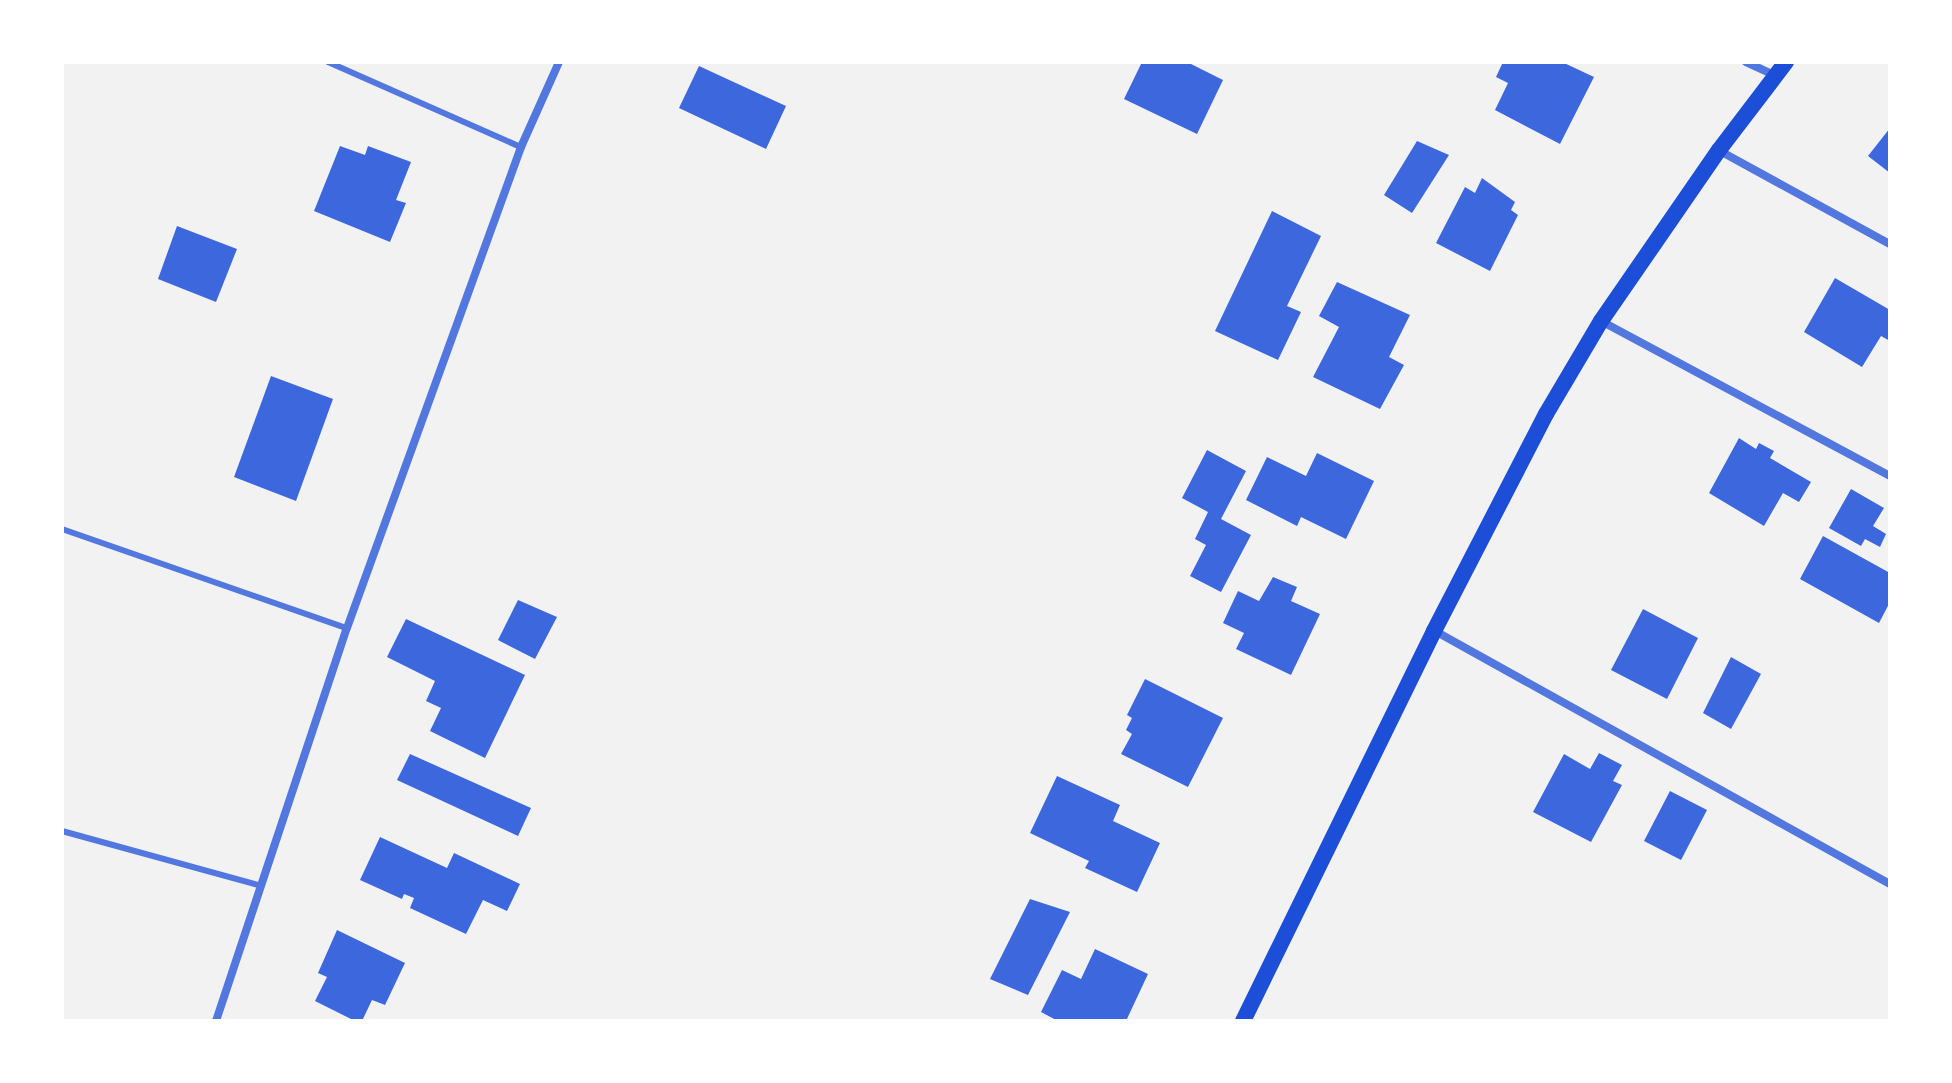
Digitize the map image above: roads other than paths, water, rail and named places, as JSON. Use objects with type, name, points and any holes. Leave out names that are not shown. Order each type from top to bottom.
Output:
[{"type":"main road","points":[[1243,1021],[1510,480],[1601,321],[1719,150],[1786,62]]},
{"type":"street","points":[[216,1021],[347,628],[521,147],[559,62]]},
{"type":"street","points":[[1746,62],[1776,76]]},
{"type":"street","points":[[1719,150],[1890,244]]},
{"type":"street","points":[[1601,321],[1890,476]]},
{"type":"street","points":[[1434,631],[1890,884]]},
{"type":"lane","points":[[328,62],[521,147]]},
{"type":"lane","points":[[62,529],[347,628]]},
{"type":"lane","points":[[62,831],[261,886]]}]
